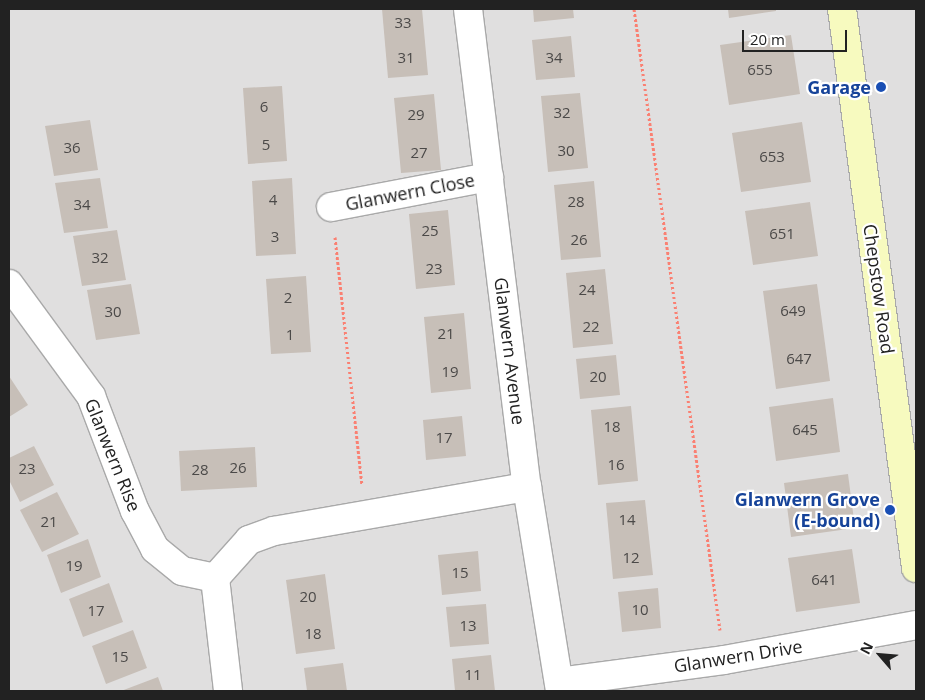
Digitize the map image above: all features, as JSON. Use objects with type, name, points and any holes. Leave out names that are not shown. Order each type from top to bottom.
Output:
[{"type":"main road","name":"Chepstow Road","points":[[842,9],[916,568]]},
{"type":"street","name":"Glanwern Avenue","points":[[468,9],[527,487],[560,687]]},
{"type":"street","name":"Glanwern Close","points":[[331,207],[489,178]]},
{"type":"street","name":"Glanwern Rise","points":[[9,284],[91,396],[135,511],[155,549],[182,571],[215,578]]},
{"type":"street","points":[[228,691],[215,578],[249,540],[365,515],[527,487]]},
{"type":"street","name":"Glanwern Drive","points":[[560,687],[724,660],[916,625]]},
{"type":"path","points":[[634,9],[724,660]]},
{"type":"path","points":[[331,207],[365,515]]},
{"type":"shaded area","points":[[9,9],[916,9],[916,691],[9,691]]},
{"type":"building","points":[[382,9],[422,9],[428,75],[388,78]]},
{"type":"building","points":[[533,9],[573,9],[574,18],[534,22]]},
{"type":"building","points":[[728,9],[776,9],[776,11],[729,18]]},
{"type":"building","points":[[791,35],[800,94],[729,105],[720,45]]},
{"type":"building","points":[[571,36],[575,77],[536,80],[532,40]]},
{"type":"building","points":[[282,86],[287,161],[248,164],[243,88]]},
{"type":"building","points":[[580,93],[588,168],[548,172],[541,96]]},
{"type":"building","points":[[434,94],[441,170],[401,173],[394,98]]},
{"type":"building","points":[[90,120],[98,170],[54,176],[45,126]]},
{"type":"building","points":[[802,122],[811,182],[741,192],[732,133]]},
{"type":"building","points":[[100,178],[108,228],[64,233],[55,183]]},
{"type":"building","points":[[292,178],[296,254],[256,256],[252,181]]},
{"type":"building","points":[[594,181],[601,257],[561,260],[554,185]]},
{"type":"building","points":[[810,202],[818,256],[753,265],[745,211]]},
{"type":"building","points":[[448,210],[455,285],[416,289],[409,214]]},
{"type":"building","points":[[117,230],[126,280],[82,286],[73,236]]},
{"type":"building","points":[[605,269],[613,344],[573,348],[566,273]]},
{"type":"building","points":[[306,276],[311,352],[271,354],[266,279]]},
{"type":"building","points":[[131,284],[140,334],[96,340],[87,290]]},
{"type":"building","points":[[817,284],[830,381],[776,389],[763,291]]},
{"type":"building","points":[[464,313],[471,389],[431,393],[424,317]]},
{"type":"building","points":[[616,355],[620,395],[580,399],[576,359]]},
{"type":"building","points":[[9,376],[28,405],[9,417]]},
{"type":"building","points":[[833,398],[840,452],[776,461],[769,407]]},
{"type":"building","points":[[631,406],[638,481],[598,485],[591,410]]},
{"type":"building","points":[[462,416],[466,456],[426,460],[423,420]]},
{"type":"building","points":[[34,446],[54,485],[20,502],[9,480],[9,458]]},
{"type":"building","points":[[255,447],[257,487],[181,491],[179,451]]},
{"type":"building","points":[[848,474],[855,528],[791,537],[784,483]]},
{"type":"building","points":[[57,492],[79,534],[42,552],[20,510]]},
{"type":"building","points":[[645,500],[653,575],[613,579],[606,503]]},
{"type":"building","points":[[88,539],[101,577],[61,593],[47,555]]},
{"type":"building","points":[[852,549],[860,603],[796,612],[788,558]]},
{"type":"building","points":[[478,551],[481,591],[442,595],[438,555]]},
{"type":"building","points":[[325,574],[335,649],[296,654],[286,580]]},
{"type":"building","points":[[109,583],[123,622],[83,637],[69,599]]},
{"type":"building","points":[[658,588],[661,628],[622,632],[618,592]]},
{"type":"building","points":[[486,604],[489,644],[450,647],[446,607]]},
{"type":"building","points":[[133,630],[147,668],[106,684],[92,646]]},
{"type":"building","points":[[491,655],[495,691],[455,691],[452,659]]},
{"type":"building","points":[[343,663],[347,691],[307,691],[304,668]]},
{"type":"building","points":[[158,677],[163,691],[121,691]]},
{"type":"place","name":"Garage","points":[[881,87]]},
{"type":"place","name":"Glanwern Grove (E-bound)","points":[[890,510]]}]
